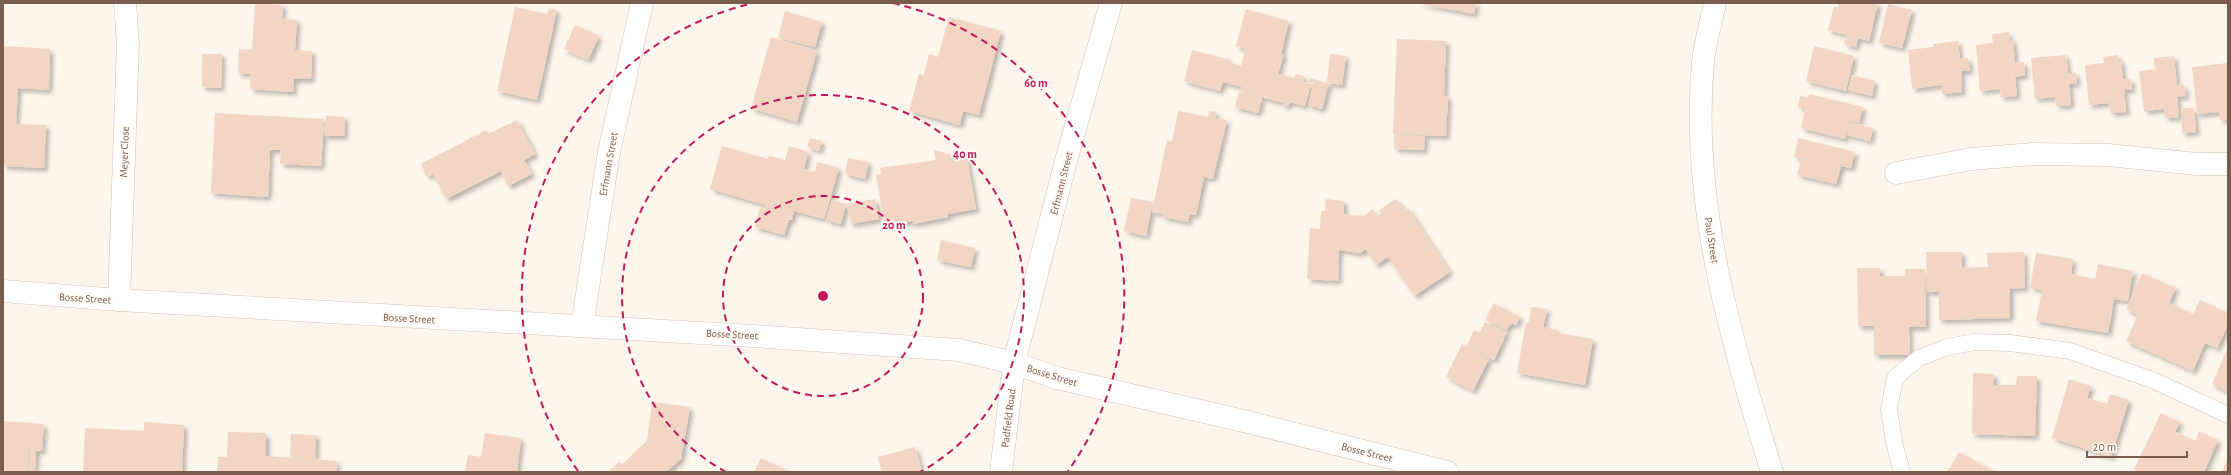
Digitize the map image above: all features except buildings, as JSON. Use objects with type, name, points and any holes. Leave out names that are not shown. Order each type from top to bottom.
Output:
[{"type":"street","name":"Meyer Close","points":[[119,300],[128,42],[125,3]]},
{"type":"street","name":"Erfmann Street","points":[[582,326],[609,152],[642,3]]},
{"type":"street","name":"Erfmann Street","points":[[1014,363],[1067,157],[1111,3]]},
{"type":"street","name":"Paul Street","points":[[1715,3],[1703,61],[1701,109],[1704,188],[1715,261],[1745,379],[1772,472]]},
{"type":"street","points":[[1896,173],[1971,159],[2033,154],[2108,155],[2197,164],[2228,164]]},
{"type":"street","name":"Bosse Street","points":[[3,291],[119,300],[582,326],[959,350],[1014,363],[1057,378],[1251,423],[1447,472]]},
{"type":"street","name":"Padfield Road","points":[[1001,472],[1014,363]]},
{"type":"lane","points":[[1902,472],[1894,442],[1889,409],[1895,378],[1919,358],[1947,347],[1975,342],[2010,343],[2070,351],[2155,381],[2228,414]]}]
